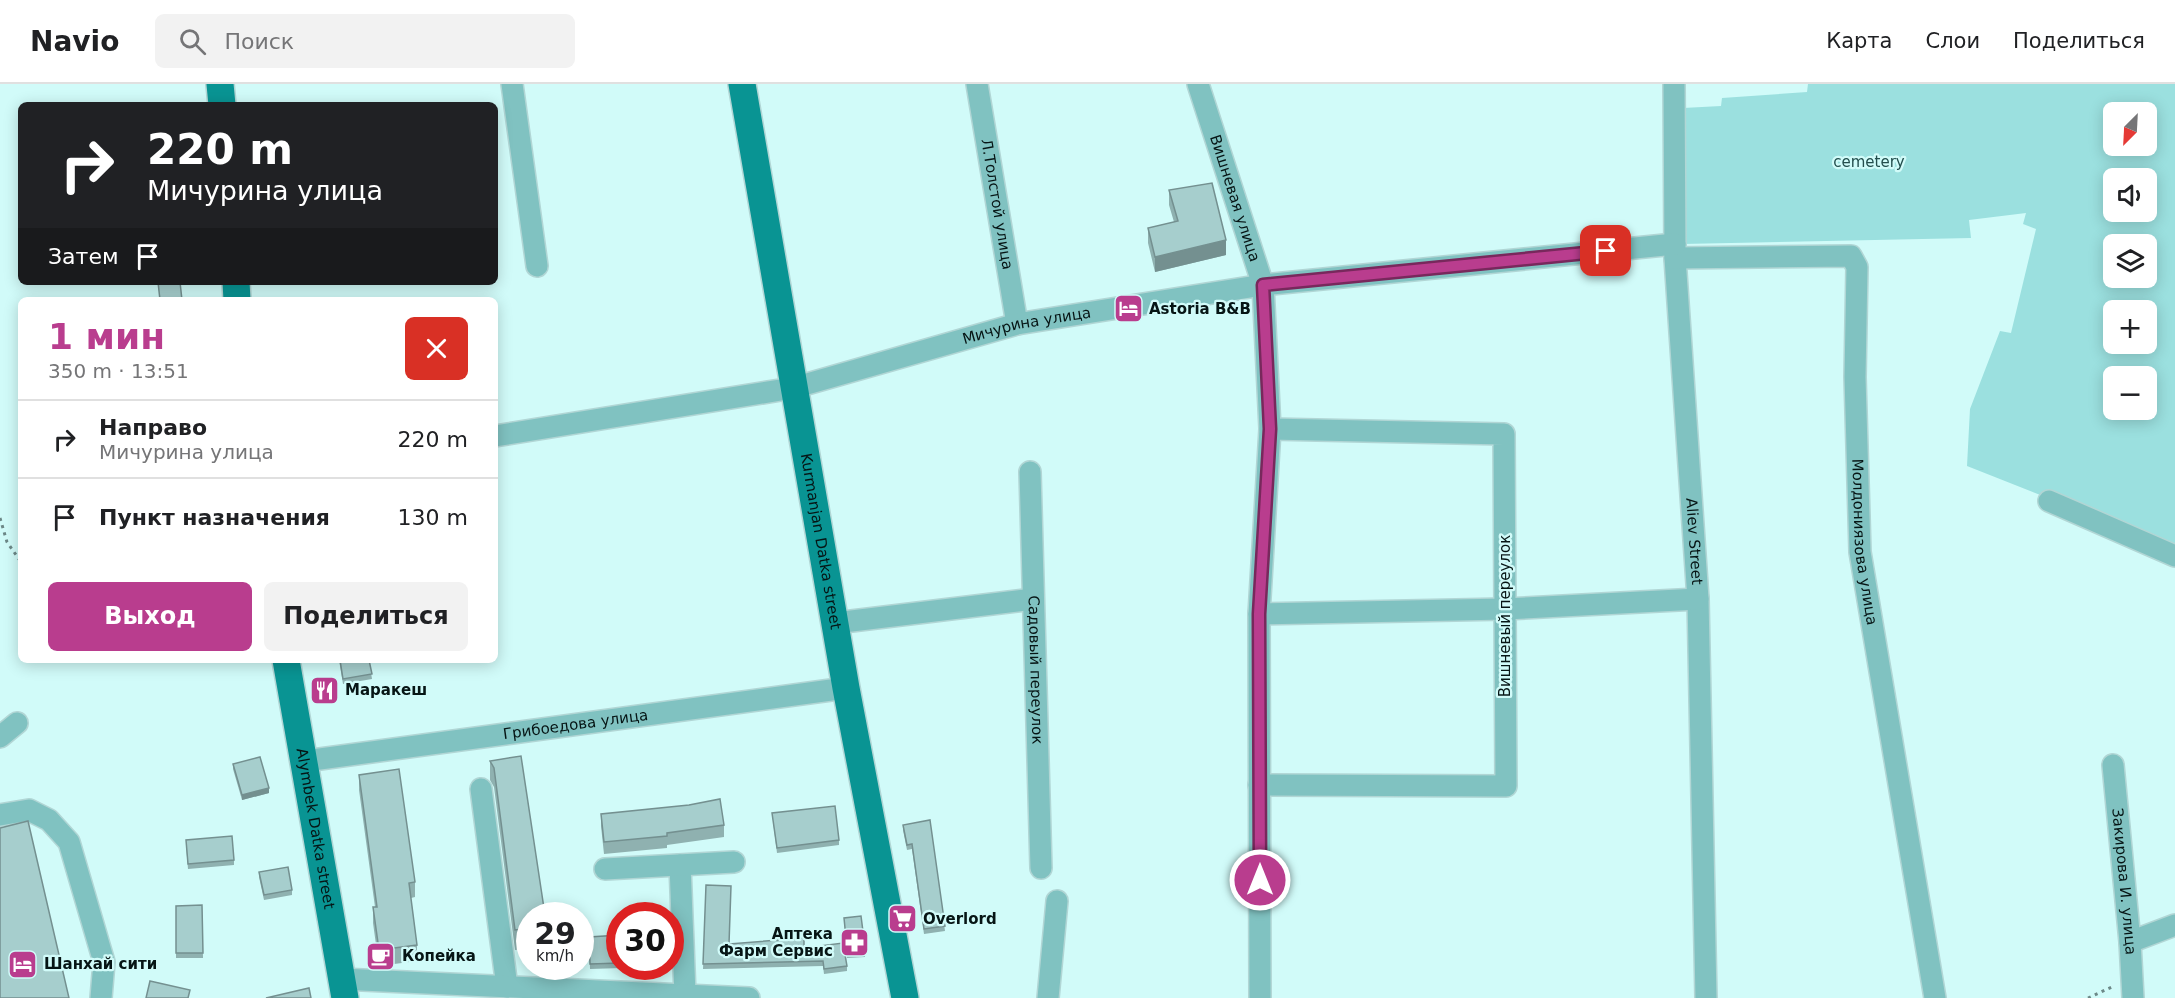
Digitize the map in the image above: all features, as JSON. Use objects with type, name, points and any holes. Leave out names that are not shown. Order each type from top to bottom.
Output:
[{"type":"main road","points":[[220,84],[222,102]]},
{"type":"main road","name":"Kurmanjan Datka street","points":[[742,84],[846,688],[905,998]]},
{"type":"main road","name":"Alymbek Datka street","points":[[287,663],[343,989]]},
{"type":"street","points":[[512,84],[537,266]]},
{"type":"street","name":"Л.Толстой улица","points":[[977,84],[1017,324]]},
{"type":"street","name":"Вишневая улица","points":[[1198,84],[1263,285],[1270,429],[1259,614],[1260,998]]},
{"type":"street","name":"Aliev Street","points":[[1674,84],[1675,251],[1698,598],[1706,998]]},
{"type":"street","name":"Мичурина улица","points":[[498,436],[793,388],[1017,324],[1263,285],[1675,251]]},
{"type":"street","name":"Молдониязова улица","points":[[1675,251],[1851,256],[1857,267],[1855,377],[1860,552],[1935,998]]},
{"type":"street","name":"Вишневый переулок","points":[[1259,785],[1506,786],[1504,434],[1270,429]]},
{"type":"street","name":"Садовый переулок","points":[[1030,472],[1041,868]]},
{"type":"street","points":[[2049,501],[2175,556]]},
{"type":"street","points":[[835,623],[1033,598]]},
{"type":"street","points":[[1259,614],[1505,609],[1698,598]]},
{"type":"street","name":"Грибоедова улица","points":[[304,761],[846,688]]},
{"type":"street","points":[[0,738],[17,723]]},
{"type":"street","name":"Закирова И. улица","points":[[2113,765],[2130,942],[2132,987]]},
{"type":"street","points":[[482,789],[504,990]]},
{"type":"street","points":[[0,816],[29,810],[49,820],[69,842],[104,962],[101,998]]},
{"type":"street","points":[[604,869],[734,862]]},
{"type":"street","points":[[680,865],[685,995]]},
{"type":"street","points":[[1047,998],[1057,901]]},
{"type":"street","points":[[2130,942],[2175,925]]},
{"type":"street","points":[[343,989],[504,990],[749,998]]},
{"type":"path","points":[[0,518],[7,542],[18,558]]},
{"type":"path","points":[[2088,998],[2132,987]]},
{"type":"green space","name":"cemetery","points":[[1808,84],[2175,84],[2175,548],[1967,466],[1970,409],[2000,331],[2011,333],[2036,229],[2023,224],[2026,213],[1969,220],[1971,238],[1682,244],[1683,108],[1721,106],[1722,98],[1807,92]]},
{"type":"building","points":[[1212,183],[1226,240],[1155,257],[1148,228],[1178,221],[1169,190]]},
{"type":"building","points":[[158,285],[180,285],[182,297],[160,297]]},
{"type":"building","points":[[340,663],[370,663],[372,674],[343,679]]},
{"type":"building","points":[[521,756],[543,902],[516,902],[516,930],[494,768],[490,761]]},
{"type":"building","points":[[260,757],[269,788],[242,795],[233,764]]},
{"type":"building","points":[[399,769],[415,882],[409,883],[417,945],[379,950],[373,907],[377,907],[359,775]]},
{"type":"building","points":[[720,799],[724,825],[667,833],[667,836],[604,842],[601,814],[689,805]]},
{"type":"building","points":[[835,806],[839,840],[777,848],[772,813]]},
{"type":"building","points":[[930,820],[945,926],[924,929],[912,844],[907,845],[903,825]]},
{"type":"building","points":[[28,821],[69,998],[0,998],[0,828]]},
{"type":"building","points":[[232,836],[234,860],[188,864],[186,840]]},
{"type":"building","points":[[288,867],[292,890],[264,895],[259,872]]},
{"type":"building","points":[[706,885],[731,886],[729,944],[804,938],[804,948],[843,943],[847,966],[824,969],[823,961],[703,964]]},
{"type":"building","points":[[202,905],[203,953],[176,953],[176,906]]},
{"type":"building","name":"Аптека Фарм Сервис","points":[[861,916],[865,947],[847,948],[844,918]]},
{"type":"building","points":[[606,936],[606,963],[594,964],[594,937]]},
{"type":"building","points":[[150,981],[190,990],[188,998],[146,998]]},
{"type":"building","points":[[309,988],[311,998],[266,998]]},
{"type":"place","name":"Astoria B&B","points":[[1128,309]]},
{"type":"place","name":"Маракеш","points":[[324,690]]},
{"type":"place","name":"Overlord","points":[[902,919]]},
{"type":"place","name":"Аптека Фарм Сервис","points":[[854,943]]},
{"type":"place","name":"Копейка","points":[[381,956]]},
{"type":"place","name":"Шанхай сити","points":[[23,964]]},
{"type":"route","points":[[1260,880],[1259,614],[1270,429],[1263,285],[1606,251]]}]
